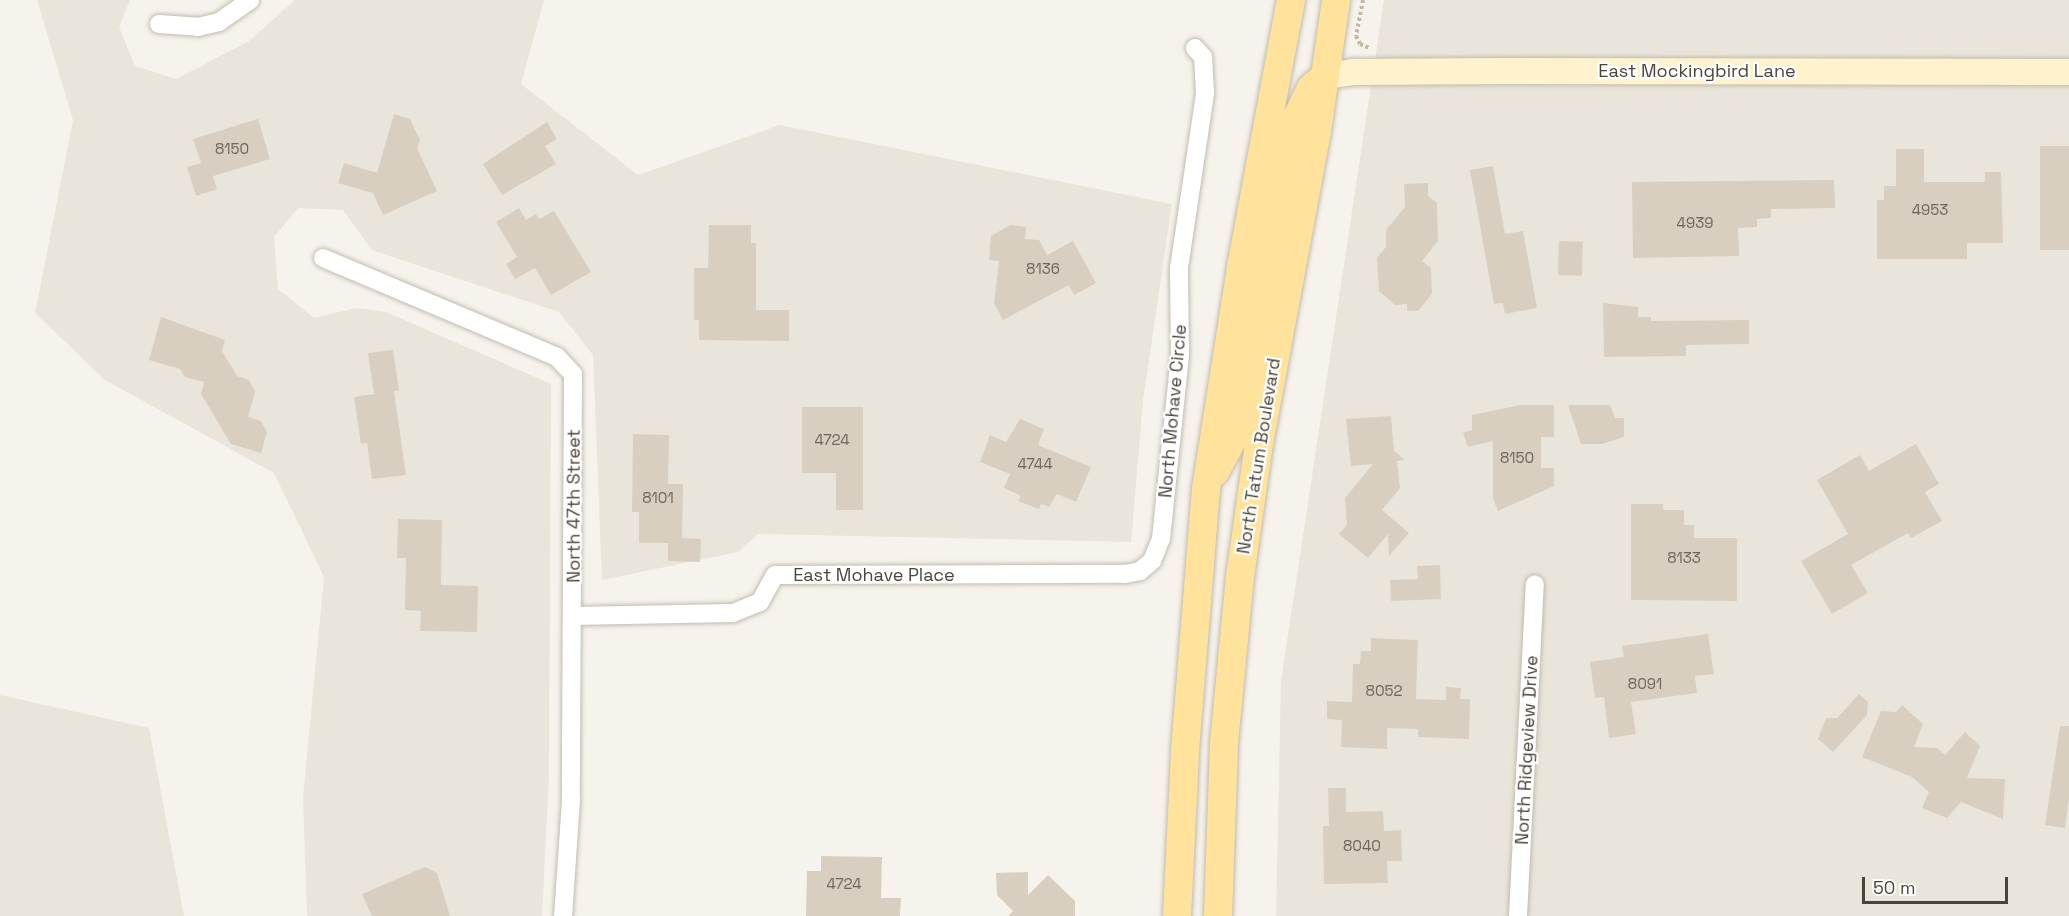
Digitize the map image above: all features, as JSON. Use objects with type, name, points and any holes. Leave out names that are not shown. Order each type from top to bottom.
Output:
[{"type":"main road","points":[[1177,916],[1185,750],[1206,489],[1241,267],[1291,0]]},
{"type":"main road","name":"North Tatum Boulevard","points":[[1218,916],[1224,743],[1240,577],[1261,432],[1326,76],[1336,0]]},
{"type":"main road","points":[[1206,489],[1235,435],[1282,174],[1296,119],[1311,88],[1326,76]]},
{"type":"street","points":[[159,24],[198,27],[219,22],[250,0]]},
{"type":"street","name":"North Mohave Circle","points":[[1152,561],[1161,539],[1180,354],[1179,268],[1205,93],[1203,57],[1195,48]]},
{"type":"street","name":"East Mockingbird Lane","points":[[1326,76],[1504,71],[2069,72]]},
{"type":"street","name":"North 47th Street","points":[[323,258],[557,357],[567,365],[575,385],[571,800],[563,916]]},
{"type":"street","name":"East Mohave Place","points":[[573,616],[733,613],[760,602],[775,575],[1125,574],[1140,571],[1152,561]]},
{"type":"street","name":"North Ridgeview Drive","points":[[1518,916],[1535,584]]},
{"type":"path","points":[[1363,0],[1356,36],[1360,44],[1374,51]]},
{"type":"shaded area","points":[[37,0],[130,0],[119,27],[135,66],[176,79],[249,41],[295,0],[544,0],[521,84],[638,175],[780,125],[1172,204],[1143,401],[1131,542],[758,534],[738,552],[602,580],[593,355],[559,312],[372,250],[343,210],[298,208],[274,237],[278,289],[314,318],[356,308],[386,312],[551,384],[549,774],[542,916],[307,916],[303,797],[324,577],[274,473],[105,380],[35,313],[73,120]]},
{"type":"shaded area","points":[[1384,0],[2069,0],[2069,916],[1276,916],[1281,681]]},
{"type":"shaded area","points":[[0,695],[149,728],[184,916],[0,916]]},
{"type":"building","points":[[394,114],[410,119],[420,140],[417,148],[437,191],[383,215],[373,193],[338,183],[344,163],[377,173]]},
{"type":"building","points":[[258,119],[270,159],[213,176],[217,189],[196,196],[187,167],[201,163],[193,139]]},
{"type":"building","points":[[547,122],[557,139],[545,146],[556,164],[502,195],[483,164]]},
{"type":"building","points":[[2040,146],[2069,146],[2069,250],[2040,250]]},
{"type":"building","points":[[1896,149],[1924,149],[1924,182],[1985,182],[1985,172],[2001,172],[2003,243],[1967,243],[1967,259],[1877,259],[1877,200],[1884,200],[1884,186],[1896,186]]},
{"type":"building","points":[[1493,166],[1505,234],[1523,231],[1537,308],[1505,314],[1503,303],[1494,304],[1470,170]]},
{"type":"building","points":[[1834,180],[1835,208],[1771,209],[1771,218],[1757,219],[1757,227],[1738,228],[1739,256],[1633,258],[1632,182]]},
{"type":"building","points":[[1428,183],[1428,196],[1437,203],[1438,241],[1422,261],[1431,268],[1432,294],[1418,311],[1407,311],[1407,304],[1395,305],[1379,291],[1377,258],[1386,247],[1386,230],[1405,207],[1404,184]]},
{"type":"building","points":[[519,208],[526,220],[536,214],[539,219],[554,211],[591,272],[551,295],[535,268],[515,279],[506,264],[517,257],[496,222]]},
{"type":"building","points":[[709,225],[751,225],[751,243],[756,243],[756,310],[789,310],[789,341],[699,340],[699,320],[694,320],[694,268],[708,268]]},
{"type":"building","points":[[1010,225],[1026,227],[1025,239],[1039,240],[1047,255],[1073,241],[1096,283],[1074,295],[1069,285],[1003,320],[994,303],[999,261],[989,260],[991,236]]},
{"type":"building","points":[[1559,241],[1583,242],[1582,276],[1558,275]]},
{"type":"building","points":[[1603,303],[1638,307],[1638,317],[1651,317],[1651,321],[1749,320],[1749,344],[1686,345],[1686,356],[1604,357]]},
{"type":"building","points":[[161,317],[225,340],[222,351],[237,376],[249,380],[255,391],[248,417],[261,421],[267,432],[261,453],[231,444],[201,394],[204,382],[185,377],[180,369],[149,360]]},
{"type":"building","points":[[393,350],[399,390],[394,391],[406,475],[372,479],[367,443],[361,444],[354,397],[374,394],[368,353]]},
{"type":"building","points":[[1520,405],[1554,405],[1554,437],[1541,437],[1541,468],[1554,468],[1554,486],[1498,511],[1493,499],[1493,441],[1468,447],[1463,433],[1472,430],[1472,415]]},
{"type":"building","points":[[1568,405],[1610,405],[1615,418],[1624,418],[1624,437],[1603,444],[1581,444]]},
{"type":"building","points":[[802,407],[863,407],[863,510],[836,510],[836,473],[802,473]]},
{"type":"building","points":[[1391,416],[1394,451],[1405,460],[1397,461],[1400,488],[1382,510],[1409,533],[1389,556],[1388,534],[1368,558],[1339,534],[1347,525],[1345,498],[1373,464],[1351,466],[1346,419]]},
{"type":"building","points":[[1020,419],[1044,429],[1038,445],[1091,467],[1076,502],[1057,494],[1049,507],[1041,504],[1039,509],[1018,501],[1021,496],[1004,488],[1010,474],[980,462],[990,435],[1006,442]]},
{"type":"building","points":[[633,434],[669,435],[668,484],[683,484],[682,538],[701,539],[700,562],[668,561],[668,543],[639,543],[639,512],[632,512]]},
{"type":"building","points":[[1916,444],[1939,484],[1925,492],[1942,521],[1911,538],[1908,533],[1851,565],[1868,593],[1832,614],[1801,561],[1848,534],[1817,480],[1860,455],[1869,471]]},
{"type":"building","points":[[1631,504],[1663,504],[1663,510],[1684,510],[1684,525],[1694,525],[1694,538],[1737,538],[1737,601],[1631,600]]},
{"type":"building","points":[[398,519],[442,520],[441,585],[478,586],[477,632],[420,631],[421,611],[405,610],[406,558],[397,558]]},
{"type":"building","points":[[1440,565],[1441,599],[1391,601],[1390,580],[1418,579],[1417,566]]},
{"type":"building","points":[[1708,634],[1714,674],[1695,676],[1697,693],[1631,702],[1636,734],[1609,738],[1604,697],[1595,698],[1590,662],[1624,657],[1622,646]]},
{"type":"building","points":[[1371,638],[1418,640],[1416,699],[1446,700],[1446,687],[1461,688],[1460,699],[1470,699],[1469,739],[1418,737],[1418,729],[1387,728],[1387,749],[1341,747],[1342,720],[1327,719],[1327,701],[1352,702],[1353,664],[1360,664],[1361,651],[1371,651]]},
{"type":"building","points":[[1859,694],[1868,702],[1867,715],[1833,752],[1818,739],[1826,718],[1837,718]]},
{"type":"building","points":[[1902,705],[1923,724],[1914,747],[1937,748],[1945,755],[1965,732],[1980,746],[1967,778],[2005,779],[2003,819],[1961,802],[1947,818],[1922,808],[1929,792],[1912,777],[1862,757],[1881,711],[1896,712]]},
{"type":"building","points":[[2060,726],[2069,726],[2069,798],[2065,828],[2045,825]]},
{"type":"building","points":[[1328,788],[1346,788],[1346,812],[1383,811],[1384,831],[1401,830],[1402,861],[1387,861],[1388,883],[1324,884],[1323,826],[1329,826]]},
{"type":"building","points":[[821,856],[882,857],[881,898],[901,898],[900,916],[806,916],[807,871],[821,871]]},
{"type":"building","points":[[425,867],[437,873],[450,916],[372,916],[362,894]]},
{"type":"building","points":[[1028,872],[1028,895],[1048,875],[1075,901],[1075,916],[1008,916],[1013,911],[997,895],[996,873]]}]
